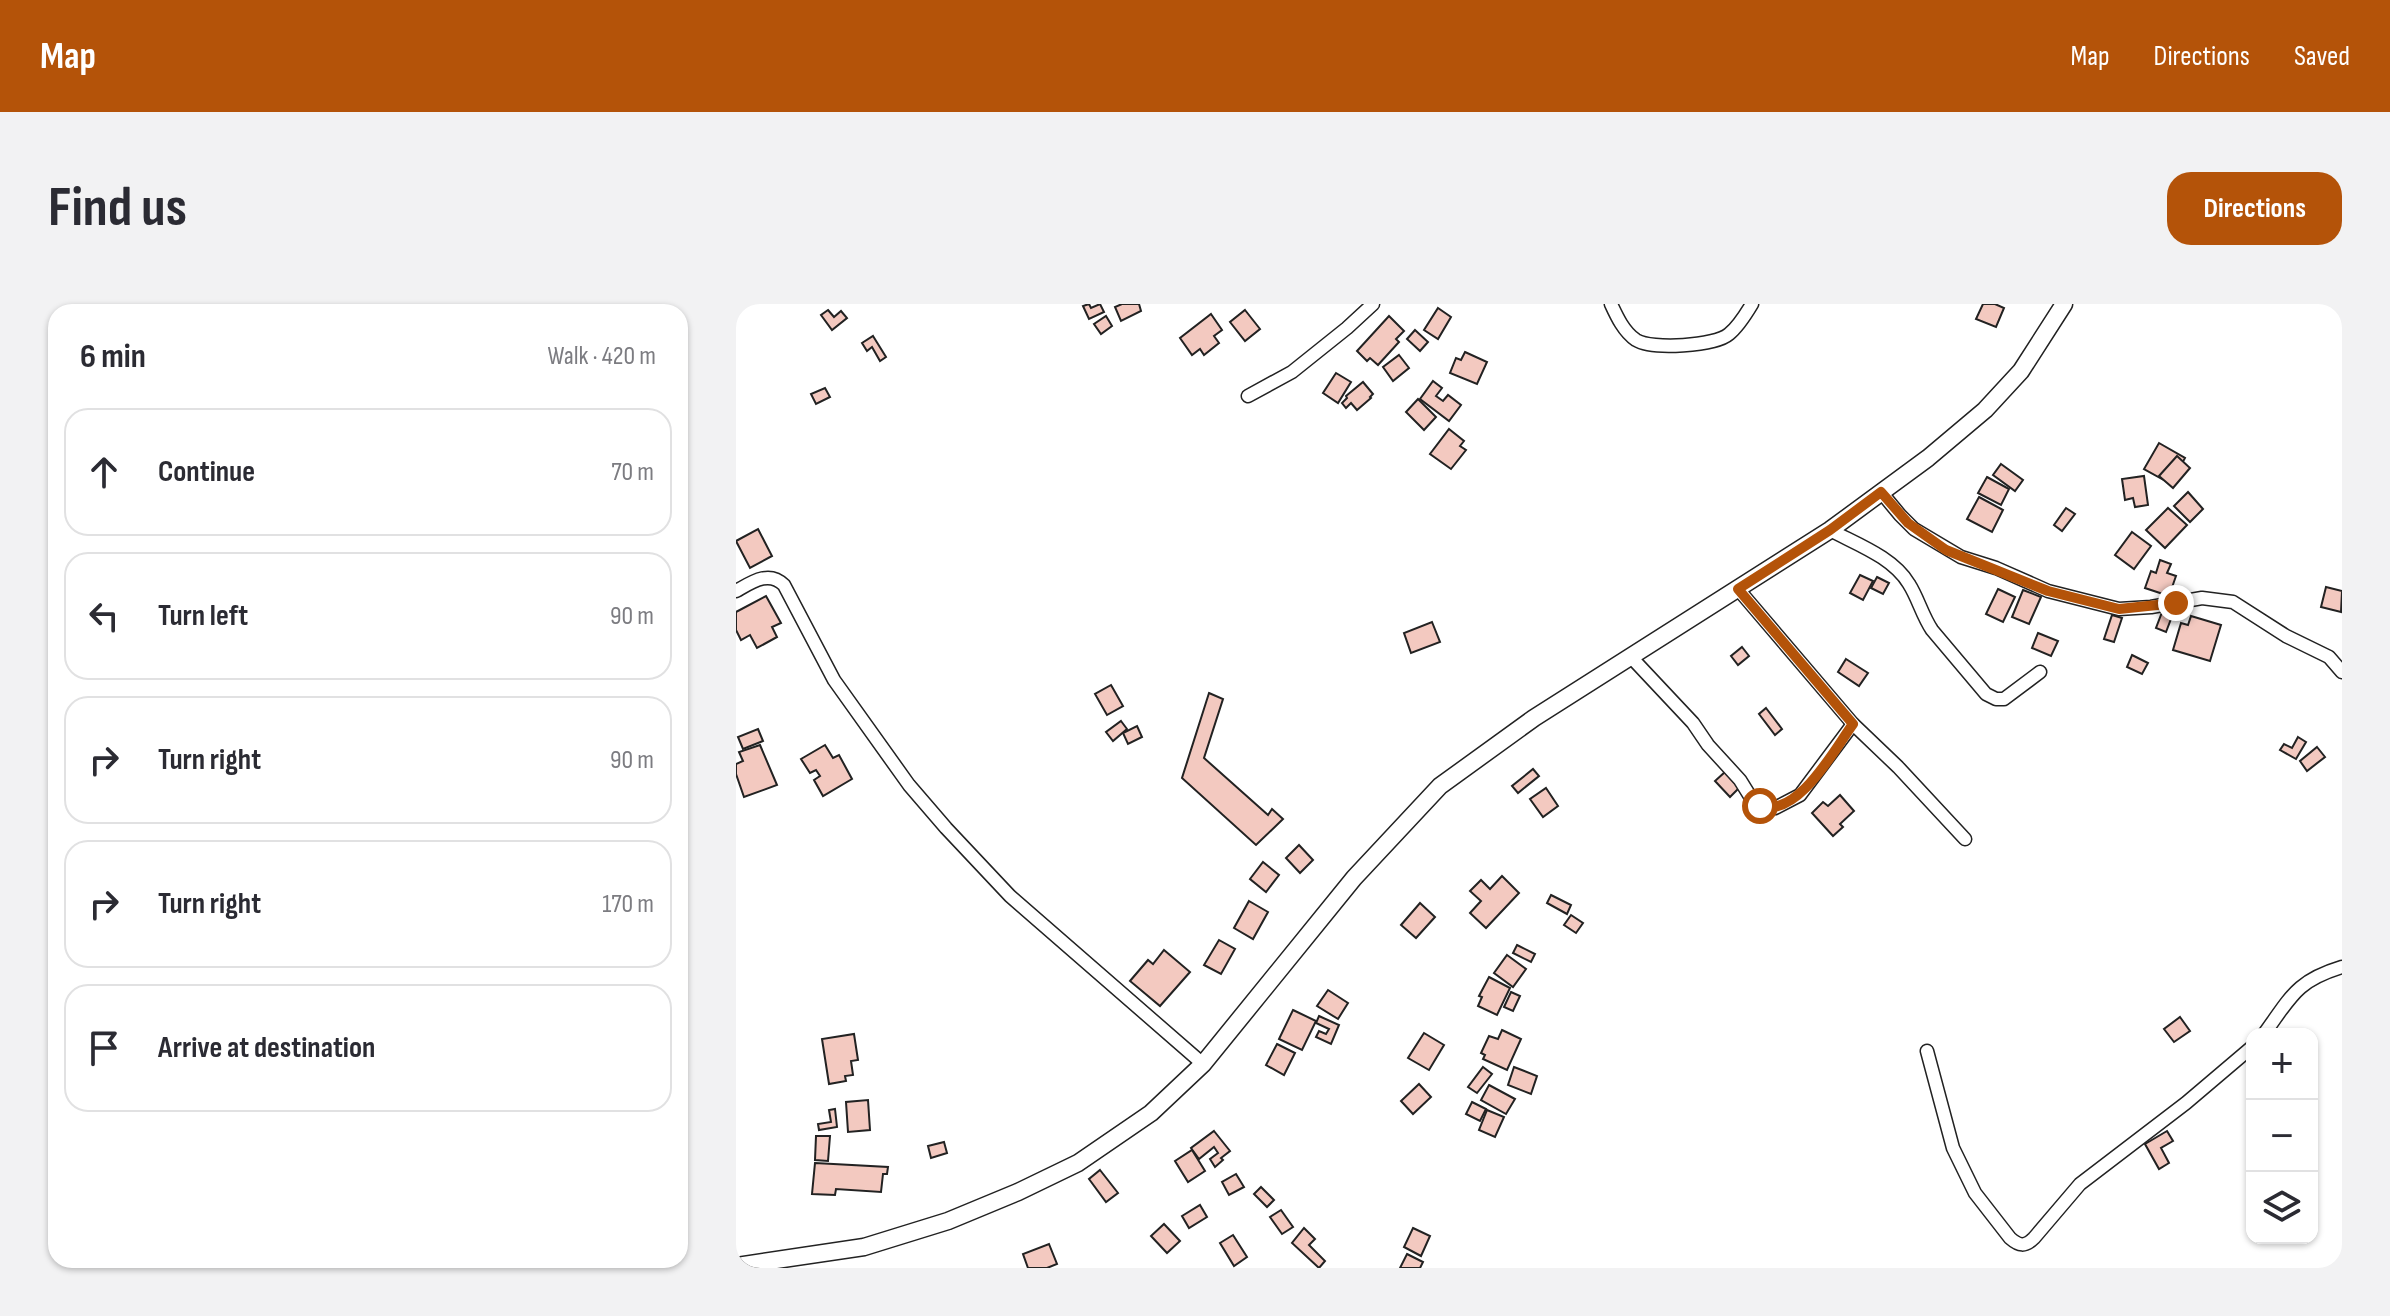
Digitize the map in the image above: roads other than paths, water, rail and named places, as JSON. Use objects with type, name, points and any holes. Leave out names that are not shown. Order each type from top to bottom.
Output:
[{"type":"main road","points":[[736,1266],[864,1247],[948,1221],[1078,1163],[1151,1113],[1203,1064],[1354,878],[1430,796],[1482,754],[1830,530],[1928,458],[1985,410],[2021,371],[2064,304]]},
{"type":"street","points":[[1248,396],[1292,372],[1373,304]]},
{"type":"street","points":[[1611,304],[1631,337],[1647,344],[1664,345],[1714,342],[1728,335],[1752,304]]},
{"type":"street","points":[[1881,492],[1914,529],[1961,557],[1996,568],[2048,591],[2104,607],[2129,610],[2202,598],[2233,602],[2286,636],[2329,657],[2342,672]]},
{"type":"street","points":[[1830,530],[1870,551],[1903,575],[1932,630],[1989,696],[2004,699],[2040,672]]},
{"type":"street","points":[[736,591],[769,576],[778,578],[834,680],[909,785],[946,828],[1010,896],[1203,1064]]},
{"type":"street","points":[[1738,589],[1853,724],[1965,839]]},
{"type":"street","points":[[1631,657],[1693,723],[1708,745],[1740,780],[1753,801],[1767,808],[1775,808],[1800,795],[1853,724]]},
{"type":"street","points":[[2268,1028],[2300,986],[2313,977],[2342,967]]},
{"type":"street","points":[[1927,1051],[1953,1148],[1975,1193],[2010,1238],[2022,1246],[2034,1238],[2080,1184],[2186,1103],[2246,1052]]}]
